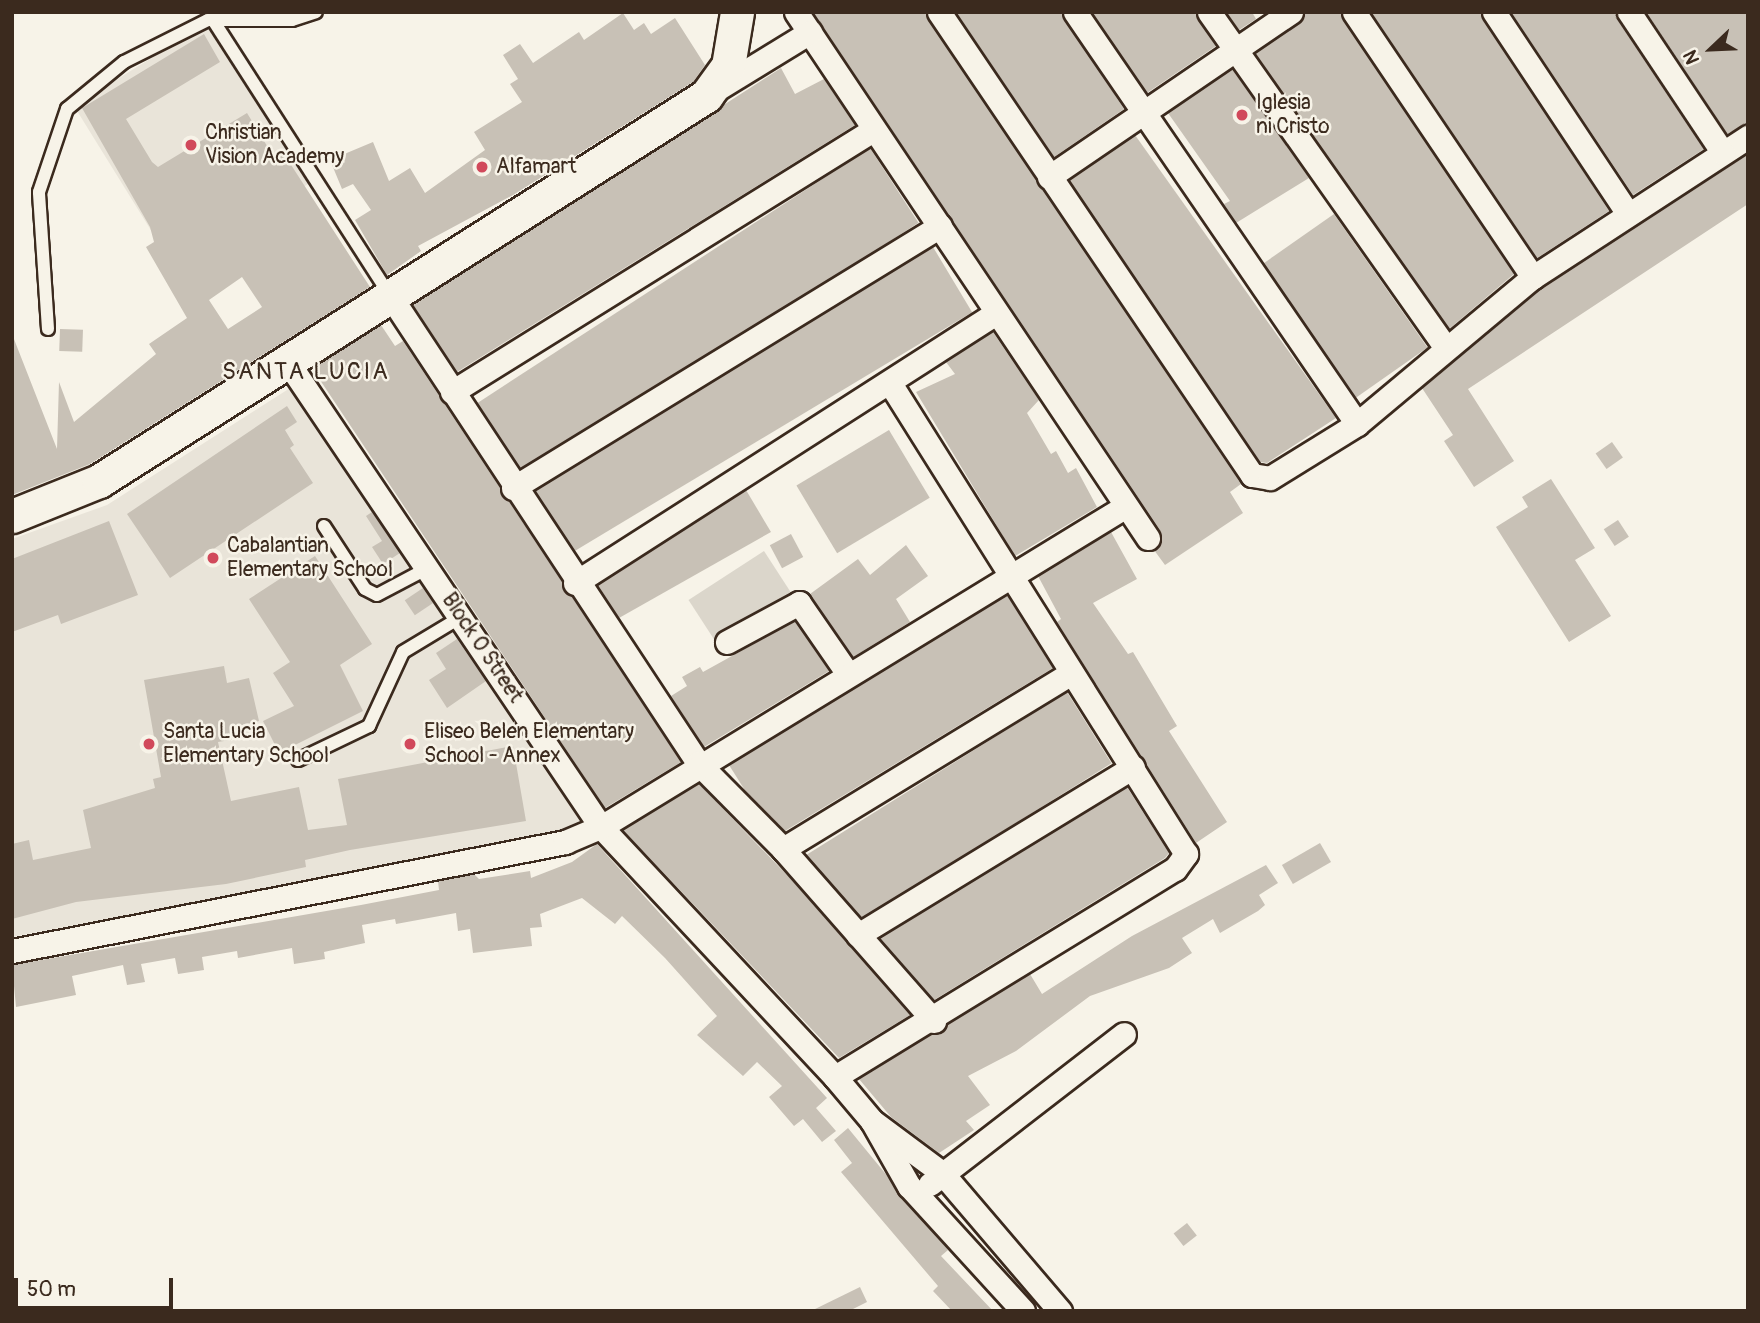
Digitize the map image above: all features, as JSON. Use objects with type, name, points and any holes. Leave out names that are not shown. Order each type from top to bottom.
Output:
[{"type":"street","points":[[706,96],[728,66],[737,12]]},
{"type":"street","points":[[796,12],[872,131],[940,226],[1148,538]]},
{"type":"street","points":[[939,12],[1252,475],[1270,478],[1357,424],[1408,387],[1445,347],[1533,277],[1748,137]]},
{"type":"street","points":[[1075,12],[1357,424]]},
{"type":"street","points":[[1209,12],[1445,347]]},
{"type":"street","points":[[1049,177],[1291,12]]},
{"type":"street","points":[[1354,12],[1533,277]]},
{"type":"street","points":[[1494,12],[1628,214]]},
{"type":"street","points":[[1629,12],[1723,153]]},
{"type":"street","points":[[12,516],[99,481],[389,294],[810,32]]},
{"type":"street","points":[[452,393],[872,131]]},
{"type":"street","points":[[513,488],[940,226]]},
{"type":"street","points":[[389,294],[575,583],[698,763],[783,849],[934,1021]]},
{"type":"street","points":[[575,583],[996,313]]},
{"type":"street","name":"Block O Street","points":[[288,361],[601,827],[835,1077],[872,1121]]},
{"type":"street","points":[[835,1077],[934,1021],[1184,863],[1184,846],[1071,673],[1013,576],[890,383]]},
{"type":"street","points":[[12,951],[565,842],[601,827],[698,763],[1126,506]]},
{"type":"street","points":[[727,642],[799,604],[848,674]]},
{"type":"street","points":[[783,849],[1071,673]]},
{"type":"street","points":[[858,935],[1133,766]]},
{"type":"street","points":[[917,1195],[1124,1034]]},
{"type":"street","points":[[872,1121],[942,1173],[1060,1311]]},
{"type":"street","points":[[872,1121],[917,1195],[1009,1305],[1028,1271]]},
{"type":"lane","points":[[48,329],[39,192],[66,109],[124,62],[213,20],[292,20],[316,12]]},
{"type":"lane","points":[[213,20],[389,294]]},
{"type":"lane","points":[[324,526],[365,589],[377,595],[428,568]]},
{"type":"lane","points":[[298,760],[369,726],[403,652],[461,617]]},
{"type":"shaded area","name":"Christian Vision Academy","points":[[208,23],[308,184],[230,233],[183,282],[74,106]]},
{"type":"shaded area","points":[[298,383],[588,827],[12,937],[12,539],[107,505]]},
{"type":"shaded area","points":[[764,551],[793,595],[717,644],[689,600]]},
{"type":"building","points":[[813,12],[925,12],[1241,484],[1230,492],[1243,513],[1165,565],[1154,550],[1160,530]]},
{"type":"building","points":[[956,12],[1061,12],[1124,109],[1054,157]]},
{"type":"building","points":[[1092,12],[1195,12],[1216,46],[1147,93]]},
{"type":"building","points":[[1226,12],[1252,12],[1256,19],[1239,30]]},
{"type":"building","points":[[1306,12],[1340,12],[1514,274],[1449,329],[1255,53]]},
{"type":"building","points":[[1371,12],[1480,12],[1609,211],[1537,258]]},
{"type":"building","points":[[1511,12],[1615,12],[1704,149],[1633,195]]},
{"type":"building","points":[[1646,12],[1748,12],[1748,123],[1727,134]]},
{"type":"building","points":[[623,13],[634,30],[644,23],[651,34],[675,18],[705,65],[693,82],[513,195],[418,246],[421,251],[387,275],[355,220],[371,210],[353,184],[342,189],[330,160],[373,142],[389,181],[410,168],[425,193],[485,150],[474,132],[522,102],[510,84],[518,79],[503,55],[520,44],[533,63],[579,32],[584,40]]},
{"type":"building","points":[[204,34],[220,62],[126,119],[152,162],[158,167],[247,113],[275,159],[284,154],[370,287],[90,464],[12,495],[12,334],[57,449],[59,382],[74,422],[156,354],[149,344],[187,318],[146,247],[154,242],[150,227],[82,108]],"holes":[[[242,277],[262,307],[228,329],[209,300]]]},
{"type":"building","points":[[781,68],[795,94],[824,79],[855,125],[457,372],[413,305]]},
{"type":"building","points":[[1232,69],[1309,178],[1236,223],[1224,204],[1230,201],[1168,113]]},
{"type":"building","points":[[1135,135],[1336,418],[1267,463],[1260,462],[1069,180]]},
{"type":"building","points":[[870,148],[918,223],[526,478],[478,403]]},
{"type":"building","points":[[1748,154],[1748,204],[1468,389],[1514,461],[1474,487],[1444,441],[1453,435],[1422,388],[1541,288]]},
{"type":"building","points":[[1334,214],[1427,348],[1356,397],[1263,264]]},
{"type":"building","points":[[933,247],[972,312],[572,553],[533,488]]},
{"type":"building","points":[[381,325],[395,346],[403,341],[681,762],[605,808],[312,368]]},
{"type":"building","points":[[60,329],[83,330],[82,352],[59,351]]},
{"type":"building","points":[[993,332],[1039,400],[1027,413],[1051,454],[1056,451],[1068,473],[1076,468],[1097,507],[1015,556],[916,392],[955,374],[946,362]]},
{"type":"building","points":[[287,406],[297,422],[285,430],[294,445],[290,448],[313,483],[170,578],[127,514]]},
{"type":"building","points":[[889,430],[930,498],[837,553],[796,486]]},
{"type":"building","points":[[1612,442],[1623,458],[1607,469],[1596,453]]},
{"type":"building","points":[[1551,479],[1595,548],[1575,560],[1611,616],[1569,642],[1496,527],[1528,507],[1522,497]]},
{"type":"building","points":[[746,490],[771,532],[619,618],[598,585]]},
{"type":"building","points":[[372,512],[400,553],[383,564],[372,547],[382,541],[366,516]]},
{"type":"building","points":[[1618,520],[1629,537],[1615,546],[1604,529]]},
{"type":"building","points":[[109,521],[138,595],[61,624],[58,615],[12,632],[12,559]]},
{"type":"building","points":[[1111,532],[1137,579],[1093,603],[1128,654],[1133,652],[1177,726],[1169,731],[1227,822],[1196,843],[1057,622],[1061,619],[1038,576]]},
{"type":"building","points":[[791,534],[803,557],[782,568],[770,545]]},
{"type":"building","points":[[906,545],[928,576],[896,599],[910,622],[853,657],[810,594],[858,559],[870,575]]},
{"type":"building","points":[[315,556],[372,644],[340,665],[363,711],[279,753],[263,721],[294,706],[273,673],[290,662],[249,599]]},
{"type":"building","points":[[423,588],[433,603],[415,615],[405,600]]},
{"type":"building","points":[[1007,595],[1053,668],[785,831],[746,792],[729,765]]},
{"type":"building","points":[[795,621],[829,671],[704,747],[671,696],[687,686],[682,677],[700,667],[703,672]]},
{"type":"building","points":[[457,639],[486,681],[447,708],[429,680],[446,669],[436,653]]},
{"type":"building","points":[[224,666],[227,683],[249,678],[259,721],[234,727],[236,739],[218,742],[231,801],[299,787],[308,830],[347,825],[338,779],[513,746],[526,821],[350,850],[305,860],[306,867],[226,884],[76,902],[12,919],[12,844],[29,840],[33,860],[91,848],[83,810],[155,788],[153,779],[161,777],[144,680]]},
{"type":"building","points":[[1067,692],[1112,763],[850,926],[806,855]]},
{"type":"building","points":[[699,784],[789,877],[910,1015],[839,1058],[623,830]]},
{"type":"building","points":[[1127,787],[1169,853],[1165,858],[934,1000],[880,938]]},
{"type":"building","points":[[1320,843],[1331,862],[1293,884],[1282,865]]},
{"type":"building","points":[[597,844],[827,1098],[816,1108],[836,1131],[822,1142],[803,1119],[794,1126],[769,1097],[782,1086],[757,1062],[743,1076],[697,1035],[717,1016],[665,958],[622,916],[615,924],[582,898],[540,914],[542,927],[530,928],[532,946],[473,953],[470,929],[458,931],[456,913],[396,924],[395,919],[362,925],[365,943],[324,952],[325,959],[294,964],[292,948],[238,958],[237,951],[202,957],[204,970],[178,974],[175,958],[141,964],[145,982],[127,985],[123,965],[72,976],[76,995],[16,1007],[12,965],[439,890],[438,881],[474,874],[479,879],[530,871],[531,878],[572,862]]},
{"type":"building","points":[[1266,865],[1278,883],[1259,895],[1265,905],[1258,911],[1220,933],[1213,919],[1182,938],[1192,953],[1169,968],[1090,996],[1016,1051],[968,1076],[990,1105],[966,1121],[974,1130],[939,1153],[891,1117],[859,1079],[1030,974],[1042,994],[1132,936]]},
{"type":"building","points":[[848,1128],[948,1250],[941,1256],[993,1311],[952,1311],[933,1291],[938,1286],[841,1172],[852,1163],[834,1140]]},
{"type":"building","points":[[1187,1223],[1197,1236],[1183,1246],[1174,1233]]},
{"type":"building","points":[[860,1287],[867,1302],[849,1311],[811,1311]]},
{"type":"place","name":"Iglesia ni Cristo","points":[[1242,115]]},
{"type":"place","name":"Christian Vision Academy","points":[[191,145]]},
{"type":"place","name":"Alfamart","points":[[482,167]]},
{"type":"place","name":"Cabalantian Elementary School","points":[[213,558]]},
{"type":"place","name":"Santa Lucia Elementary School","points":[[149,744]]},
{"type":"place","name":"Eliseo Belen Elementary School - Annex","points":[[410,744]]},
{"type":"district","name":"SANTA LUCIA","points":[[306,372]]}]
